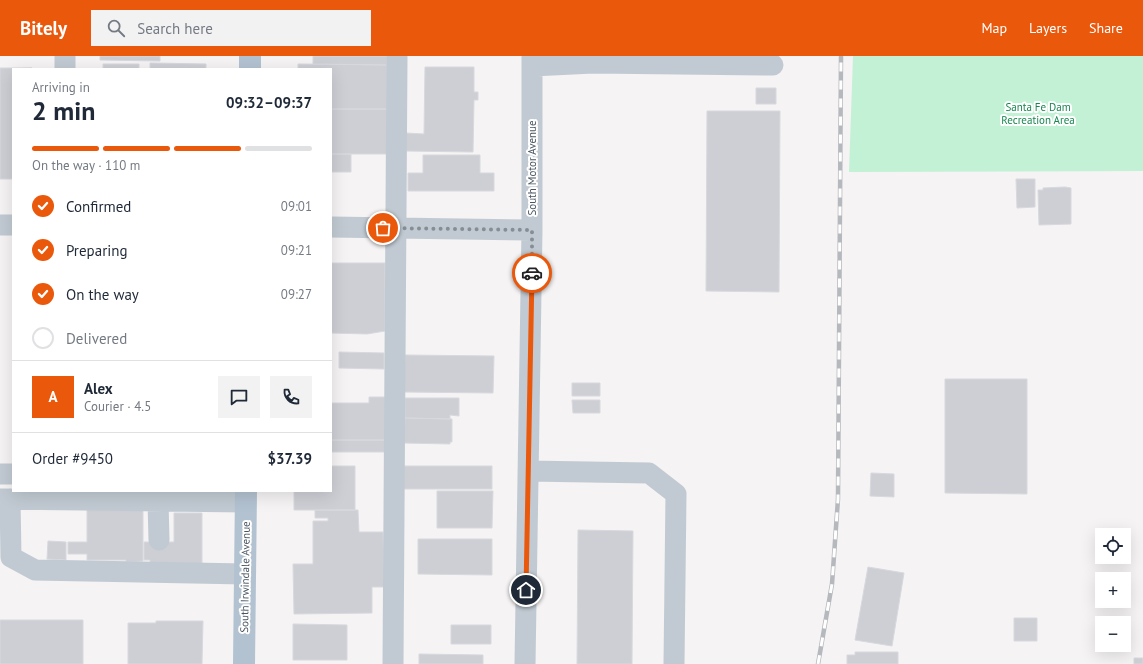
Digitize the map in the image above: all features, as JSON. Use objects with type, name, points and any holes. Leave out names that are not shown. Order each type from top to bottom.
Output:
[{"type":"main road","points":[[250,56],[250,68]]},
{"type":"main road","name":"South Irwindale Avenue","points":[[244,664],[246,496]]},
{"type":"street","points":[[65,56],[65,68]]},
{"type":"street","points":[[393,664],[397,56]]},
{"type":"street","points":[[532,61],[593,60],[773,65]]},
{"type":"street","name":"South Motor Avenue","points":[[525,664],[532,230],[532,61]]},
{"type":"street","points":[[0,225],[12,225]]},
{"type":"street","points":[[332,227],[532,230]]},
{"type":"street","points":[[528,471],[649,473],[676,494],[674,664]]},
{"type":"street","points":[[0,474],[12,474]]},
{"type":"street","points":[[245,574],[34,570],[11,557],[5,499],[158,501],[246,496]]},
{"type":"street","points":[[158,501],[159,540]]},
{"type":"green space","name":"Santa Fe Dam Recreation Area","points":[[853,56],[1143,56],[1143,171],[849,172]]},
{"type":"building","points":[[100,56],[160,56],[160,61],[100,60]]},
{"type":"building","points":[[313,56],[387,56],[387,65],[313,64]]},
{"type":"building","points":[[150,63],[206,64],[206,68],[150,68]]},
{"type":"building","points":[[103,64],[139,64],[139,68],[103,68]]},
{"type":"building","points":[[298,64],[387,65],[387,109],[332,109],[332,68],[298,68]]},
{"type":"building","points":[[425,67],[474,67],[474,92],[478,92],[478,100],[474,100],[473,152],[406,151],[406,133],[424,134]]},
{"type":"building","points":[[0,68],[12,68],[12,179],[0,179]]},
{"type":"building","points":[[756,88],[776,88],[776,104],[756,104]]},
{"type":"building","points":[[332,109],[387,109],[387,154],[332,154]]},
{"type":"building","points":[[707,111],[780,111],[779,292],[706,291]]},
{"type":"building","points":[[332,154],[351,154],[351,172],[332,172]]},
{"type":"building","points":[[423,155],[480,155],[480,173],[494,173],[494,191],[408,191],[408,173],[423,173]]},
{"type":"building","points":[[1016,179],[1035,179],[1035,207],[1017,208]]},
{"type":"building","points":[[1043,188],[1071,188],[1071,224],[1039,225],[1038,190],[1043,190]]},
{"type":"building","points":[[332,263],[385,263],[385,331],[367,334],[332,333]]},
{"type":"building","points":[[339,352],[384,353],[384,369],[339,368]]},
{"type":"building","points":[[405,355],[494,356],[493,393],[404,392]]},
{"type":"building","points":[[945,379],[1027,379],[1027,494],[945,493]]},
{"type":"building","points":[[572,383],[600,383],[600,396],[572,396]]},
{"type":"building","points":[[369,397],[385,397],[385,440],[332,440],[332,403],[369,403]]},
{"type":"building","points":[[405,398],[459,398],[459,416],[450,415],[450,419],[405,418]]},
{"type":"building","points":[[572,400],[600,400],[600,413],[573,413]]},
{"type":"building","points":[[405,418],[452,419],[452,442],[450,442],[450,444],[404,443]]},
{"type":"building","points":[[332,440],[385,440],[385,452],[332,452]]},
{"type":"building","points":[[332,466],[355,466],[355,510],[294,510],[294,492],[332,492]]},
{"type":"building","points":[[403,466],[492,466],[492,489],[403,489]]},
{"type":"building","points":[[871,473],[894,474],[894,497],[870,496]]},
{"type":"building","points":[[437,491],[493,491],[492,528],[437,528]]},
{"type":"building","points":[[87,506],[143,506],[143,561],[126,562],[126,560],[87,560],[87,554],[68,554],[68,542],[87,542]]},
{"type":"building","points":[[315,510],[358,510],[359,532],[383,532],[384,573],[386,587],[372,587],[372,613],[294,614],[293,564],[313,564],[313,521],[328,521],[328,518],[315,518]]},
{"type":"building","points":[[174,513],[202,513],[202,565],[150,565],[150,560],[144,560],[144,542],[174,542]]},
{"type":"building","points":[[578,530],[633,531],[632,664],[577,664]]},
{"type":"building","points":[[418,539],[492,539],[492,575],[418,574]]},
{"type":"building","points":[[48,541],[66,542],[66,560],[47,559]]},
{"type":"building","points":[[868,567],[904,573],[892,646],[855,640]]},
{"type":"building","points":[[1014,618],[1037,618],[1037,641],[1014,641]]},
{"type":"building","points":[[0,620],[83,620],[83,664],[0,664]]},
{"type":"building","points":[[156,621],[203,621],[202,664],[128,664],[128,623],[156,623]]},
{"type":"building","points":[[293,624],[347,625],[347,660],[293,660]]},
{"type":"building","points":[[451,625],[491,625],[491,644],[451,644]]},
{"type":"building","points":[[855,652],[898,652],[898,664],[847,664],[847,655],[855,655]]},
{"type":"building","points":[[419,654],[483,655],[483,664],[419,664]]},
{"type":"building","points":[[1134,658],[1143,658],[1143,664],[1134,664]]},
{"type":"railway","points":[[818,664],[832,584],[838,499],[841,56]]},
{"type":"way so far","points":[[383,228],[532,230],[532,273]]},
{"type":"route","points":[[526,590],[532,273]]}]
